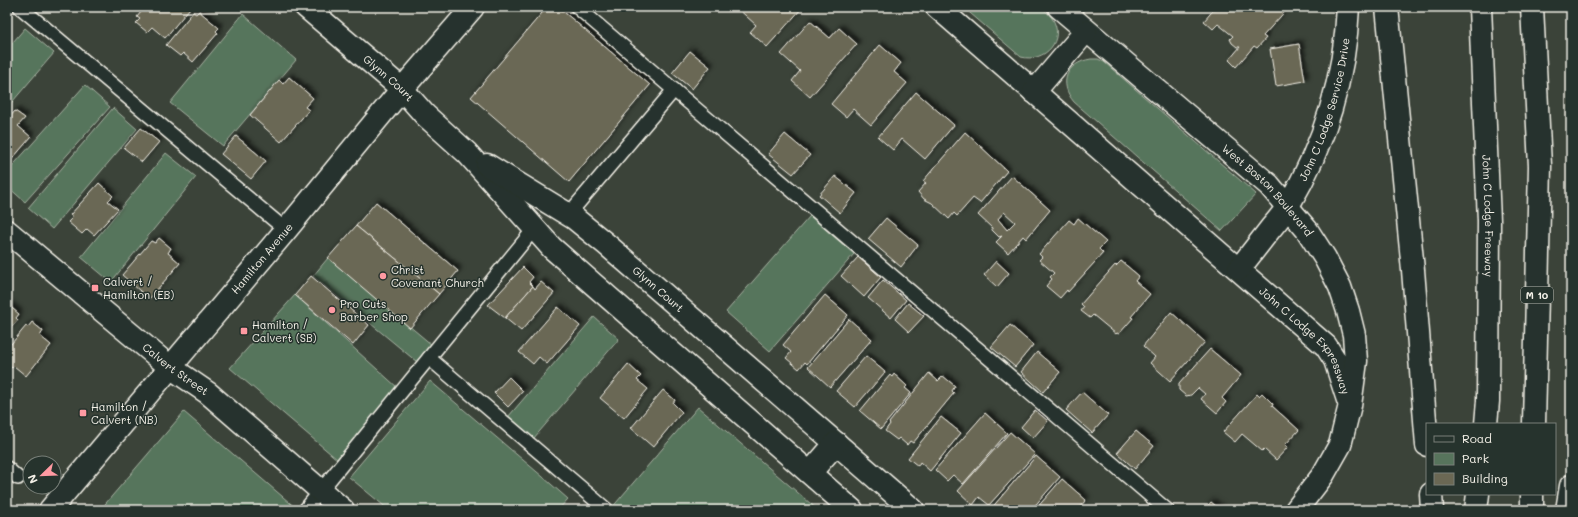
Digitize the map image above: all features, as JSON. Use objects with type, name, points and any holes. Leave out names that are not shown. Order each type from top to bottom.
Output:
[{"type":"main road","name":"Glynn Court","points":[[306,7],[402,89],[425,115],[467,153],[552,248],[852,510]]},
{"type":"main road","name":"Hamilton Avenue","points":[[50,510],[286,230],[402,89],[473,7]]},
{"type":"main road","points":[[937,7],[1239,269],[1287,208]]},
{"type":"main road","name":"West Boston Boulevard","points":[[1059,7],[1267,183],[1307,230],[1326,258],[1340,288],[1354,335],[1356,361],[1350,405]]},
{"type":"main road","name":"John C Lodge Service Drive","points":[[1287,208],[1311,163],[1326,126],[1336,93],[1344,48],[1348,7]]},
{"type":"main road","points":[[1386,7],[1413,270],[1426,432]]},
{"type":"main road","name":"John C Lodge Freeway","points":[[1480,7],[1489,222],[1488,401],[1486,423]]},
{"type":"main road","name":"M 10","points":[[1532,7],[1540,166],[1534,423]]},
{"type":"main road","points":[[1034,92],[1086,31]]},
{"type":"main road","name":"Glynn Court","points":[[467,153],[568,215],[606,244],[913,510]]},
{"type":"main road","name":"Calvert Street","points":[[7,230],[170,367],[208,393],[343,510]]},
{"type":"main road","name":"John C Lodge Expressway","points":[[1239,269],[1326,346],[1335,360],[1350,405],[1340,445],[1323,475],[1296,510]]},
{"type":"main road","points":[[810,473],[836,443]]},
{"type":"main road","points":[[1567,510],[1571,486]]},
{"type":"main road","points":[[1431,495],[1432,510]]},
{"type":"main road","points":[[1476,510],[1478,495]]},
{"type":"main road","points":[[1532,495],[1532,510]]},
{"type":"lane","points":[[20,7],[286,230]]},
{"type":"lane","points":[[577,7],[1167,510]]},
{"type":"lane","points":[[568,215],[674,90]]},
{"type":"lane","points":[[305,510],[534,229]]},
{"type":"lane","points":[[429,358],[607,510]]},
{"type":"lane","points":[[7,468],[18,478]]},
{"type":"green space","points":[[963,7],[1041,7],[1052,18],[1056,26],[1055,42],[1051,48],[1038,57],[1021,57]]},
{"type":"green space","points":[[243,14],[296,60],[223,146],[170,103]]},
{"type":"green space","points":[[25,28],[54,53],[7,108],[7,49]]},
{"type":"green space","points":[[1098,59],[1104,62],[1256,194],[1222,231],[1074,102],[1066,88],[1067,75],[1070,69],[1082,61]]},
{"type":"green space","points":[[85,85],[110,107],[25,202],[7,186],[7,172]]},
{"type":"green space","points":[[113,108],[137,129],[52,229],[28,208]]},
{"type":"green space","points":[[166,153],[196,177],[111,282],[81,257]]},
{"type":"green space","points":[[810,216],[854,254],[770,351],[726,312]]},
{"type":"green space","points":[[328,258],[432,345],[417,362],[313,276]]},
{"type":"green space","points":[[295,295],[398,388],[338,460],[230,368]]},
{"type":"green space","points":[[594,317],[619,339],[527,446],[502,424]]},
{"type":"green space","points":[[430,381],[568,499],[558,510],[389,510],[349,477]]},
{"type":"green space","points":[[698,407],[818,510],[610,510]]},
{"type":"green space","points":[[184,412],[297,509],[100,510]]},
{"type":"building","points":[[145,7],[190,8],[165,38],[152,27],[147,32],[136,23],[140,19],[137,17]]},
{"type":"building","points":[[547,7],[558,7],[650,85],[569,182],[471,97]]},
{"type":"building","points":[[736,7],[803,7],[767,47],[750,32],[756,25]]},
{"type":"building","points":[[1216,7],[1289,7],[1263,36],[1266,38],[1257,48],[1254,46],[1236,67],[1229,60],[1240,47],[1237,47],[1232,43],[1230,39],[1233,36],[1218,24],[1213,29],[1204,21]]},
{"type":"building","points":[[199,11],[219,28],[216,31],[218,33],[193,62],[183,53],[180,56],[166,45],[193,12],[196,14]]},
{"type":"building","points":[[810,21],[830,38],[839,28],[857,44],[810,97],[792,81],[800,71],[781,54]]},
{"type":"building","points":[[1299,44],[1305,81],[1276,86],[1270,49]]},
{"type":"building","points":[[880,45],[901,63],[894,72],[907,83],[871,125],[853,109],[846,117],[831,104]]},
{"type":"building","points":[[690,51],[710,67],[692,89],[672,73]]},
{"type":"building","points":[[289,77],[313,98],[305,107],[309,110],[281,142],[250,115],[279,80],[283,84]]},
{"type":"building","points":[[916,92],[954,125],[925,159],[902,139],[893,150],[878,137]]},
{"type":"building","points":[[15,111],[25,118],[18,126],[31,137],[7,165],[7,116],[9,118]]},
{"type":"building","points":[[141,128],[159,142],[142,162],[124,148]]},
{"type":"building","points":[[965,132],[1007,171],[980,203],[973,198],[957,216],[954,213],[949,219],[932,203],[924,199],[918,192],[926,183],[923,181]]},
{"type":"building","points":[[785,134],[810,155],[793,174],[768,154]]},
{"type":"building","points":[[236,136],[266,161],[251,179],[221,154]]},
{"type":"building","points":[[835,176],[856,193],[840,213],[819,195]]},
{"type":"building","points":[[1012,176],[1050,210],[1026,239],[1023,236],[1008,253],[996,242],[1002,236],[999,237],[978,215]],"holes":[[[1004,212],[1015,222],[1007,230],[998,219]]]},
{"type":"building","points":[[99,183],[113,196],[108,201],[118,209],[94,235],[87,229],[82,234],[68,222],[73,217],[70,215]]},
{"type":"building","points":[[376,202],[458,271],[439,294],[356,226]]},
{"type":"building","points":[[886,218],[918,245],[901,267],[868,239]]},
{"type":"building","points":[[1078,218],[1106,242],[1099,249],[1103,253],[1068,292],[1067,290],[1060,298],[1046,286],[1052,279],[1050,277],[1054,273],[1039,260],[1042,257],[1039,254],[1069,220],[1074,224]]},
{"type":"building","name":"Christ Covenant Church","points":[[356,226],[439,294],[410,328],[328,258]]},
{"type":"building","points":[[159,238],[171,248],[168,253],[180,263],[149,299],[122,275],[151,241],[155,243]]},
{"type":"building","points":[[858,257],[881,277],[864,297],[841,276]]},
{"type":"building","points":[[996,261],[1009,273],[997,287],[984,275]]},
{"type":"building","points":[[1121,261],[1139,276],[1135,281],[1150,294],[1131,317],[1133,318],[1119,334],[1116,334],[1093,315],[1090,318],[1081,311],[1084,307],[1081,304],[1115,265],[1116,266]]},
{"type":"building","points":[[523,267],[533,277],[529,282],[533,286],[505,318],[488,305]]},
{"type":"building","name":"Pro Cuts Barber Shop","points":[[311,276],[369,325],[353,345],[295,295]]},
{"type":"building","points":[[883,280],[906,300],[891,318],[868,298]]},
{"type":"building","points":[[541,282],[554,293],[521,331],[505,318],[533,286],[535,289]]},
{"type":"building","points":[[825,295],[848,315],[807,364],[805,362],[799,369],[786,358],[791,352],[783,345]]},
{"type":"building","points":[[908,303],[924,316],[909,332],[895,319]]},
{"type":"building","points":[[7,304],[19,314],[16,318],[18,320],[7,332]]},
{"type":"building","points":[[558,307],[580,326],[547,364],[539,357],[533,364],[519,352]]},
{"type":"building","points":[[1171,312],[1205,342],[1170,381],[1150,363],[1155,357],[1143,346]]},
{"type":"building","points":[[849,319],[872,339],[830,387],[808,367]]},
{"type":"building","points":[[32,322],[43,331],[40,336],[51,345],[26,376],[14,366],[12,368],[7,364],[7,349],[26,326],[28,327]]},
{"type":"building","points":[[1010,325],[1033,345],[1015,367],[991,347]]},
{"type":"building","points":[[1210,349],[1241,375],[1222,398],[1226,402],[1217,413],[1201,399],[1205,394],[1198,388],[1191,395],[1186,396],[1179,390],[1179,384]]},
{"type":"building","points":[[1037,352],[1060,372],[1043,392],[1021,372]]},
{"type":"building","points":[[866,356],[885,372],[855,407],[836,391]]},
{"type":"building","points":[[628,364],[641,376],[637,380],[648,389],[624,418],[600,398]]},
{"type":"building","points":[[929,373],[938,381],[943,376],[955,386],[952,391],[954,393],[913,443],[910,441],[907,445],[899,438],[897,440],[885,431],[890,424],[889,423]]},
{"type":"building","points":[[894,374],[907,386],[905,388],[911,393],[881,429],[860,411],[890,375],[892,377]]},
{"type":"building","points":[[509,377],[523,391],[508,407],[494,393]]},
{"type":"building","points":[[663,390],[675,400],[673,403],[682,412],[653,447],[631,428]]},
{"type":"building","points":[[1082,392],[1108,415],[1092,433],[1066,410]]},
{"type":"building","points":[[1262,393],[1273,404],[1272,406],[1299,430],[1285,445],[1288,447],[1276,460],[1264,449],[1262,451],[1242,434],[1235,442],[1223,432],[1257,394],[1259,396]]},
{"type":"building","points":[[1035,410],[1048,421],[1033,438],[1021,427]]},
{"type":"building","points":[[985,413],[1007,433],[963,484],[953,475],[947,481],[935,470]]},
{"type":"building","points":[[941,417],[961,433],[930,471],[920,462],[918,466],[908,458]]},
{"type":"building","points":[[1136,431],[1154,446],[1135,469],[1117,453]]},
{"type":"building","points":[[1010,432],[1035,454],[989,505],[979,497],[973,505],[958,491]]},
{"type":"building","points":[[1036,456],[1060,477],[1031,510],[990,510]]},
{"type":"building","points":[[1062,479],[1086,500],[1077,510],[1035,510]]},
{"type":"building","points":[[1211,502],[1221,510],[1204,510]]},
{"type":"place","name":"Christ Covenant Church","points":[[383,276]]},
{"type":"place","name":"Calvert / Hamilton (EB)","points":[[95,288]]},
{"type":"place","name":"Pro Cuts Barber Shop","points":[[332,310]]},
{"type":"place","name":"Hamilton / Calvert (SB)","points":[[244,331]]},
{"type":"place","name":"Hamilton / Calvert (NB)","points":[[83,413]]}]
